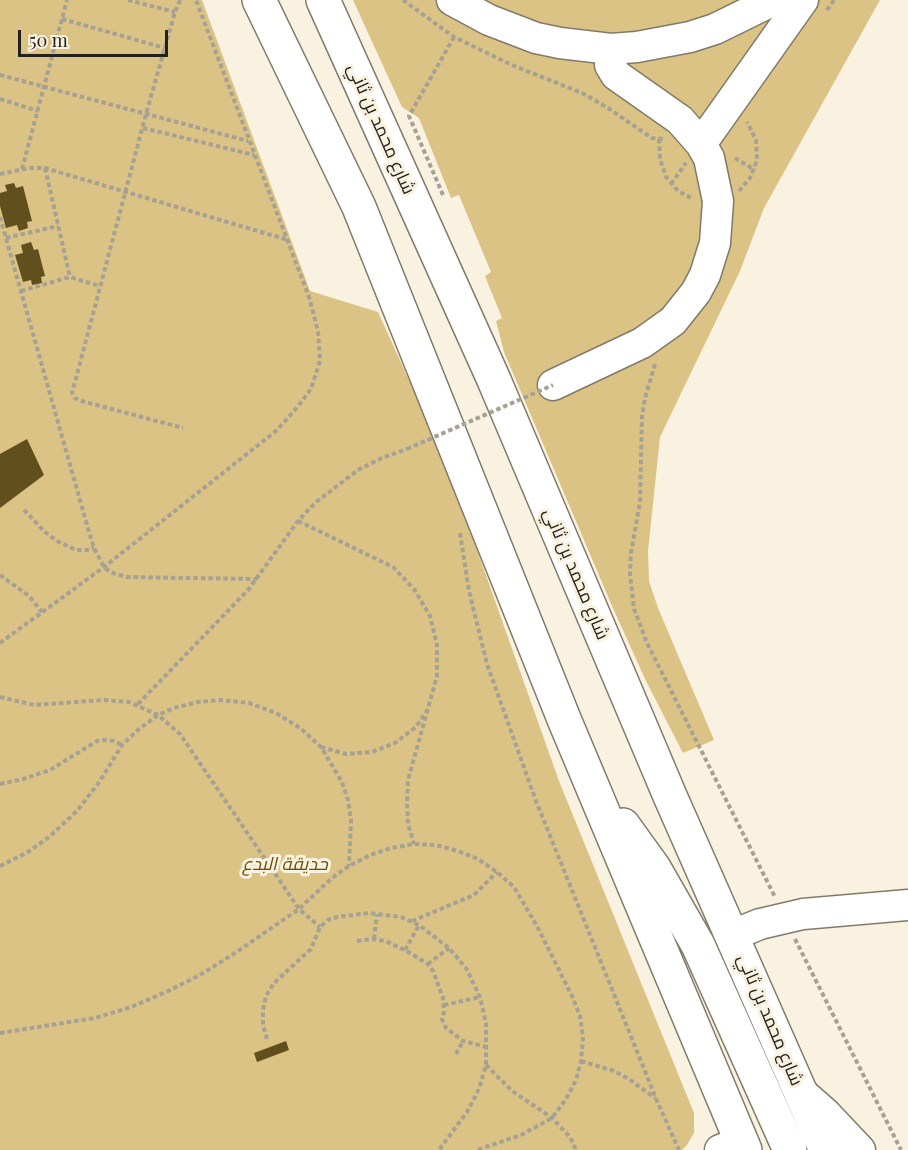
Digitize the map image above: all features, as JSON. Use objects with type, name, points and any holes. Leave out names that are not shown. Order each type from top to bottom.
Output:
[{"type":"main road","points":[[259,0],[359,207],[736,1147]]},
{"type":"main road","points":[[312,0],[336,31]]},
{"type":"main road","name":"شارع محمد بن ثاني","points":[[323,0],[494,380],[670,796],[826,1150]]},
{"type":"main road","points":[[589,777],[654,868],[698,945],[790,1150]]},
{"type":"street","points":[[452,0],[489,20],[536,38],[610,49],[655,45],[690,37],[740,18],[774,0]]},
{"type":"street","points":[[701,144],[803,0]]},
{"type":"street","points":[[553,385],[642,343],[658,333],[686,307],[696,292],[705,275],[715,243],[718,215],[717,186],[709,158],[701,144],[680,120],[616,75],[610,66],[610,49]]},
{"type":"street","points":[[733,935],[785,917],[908,905]]},
{"type":"street","points":[[801,1092],[826,1114],[860,1150]]},
{"type":"path","points":[[22,169],[67,0]]},
{"type":"path","points":[[128,0],[175,12]]},
{"type":"path","points":[[180,0],[99,286],[72,396],[78,400],[183,428]]},
{"type":"path","points":[[0,643],[104,567],[276,431],[296,410],[310,389],[320,360],[318,331],[309,297],[196,0]]},
{"type":"path","points":[[62,18],[165,48]]},
{"type":"path","points":[[443,195],[409,116],[454,37]]},
{"type":"path","points":[[0,75],[249,141]]},
{"type":"path","points":[[0,99],[38,111]]},
{"type":"path","points":[[143,128],[254,155]]},
{"type":"path","points":[[45,168],[70,277]]},
{"type":"path","points":[[0,174],[22,169],[45,168],[288,240]]},
{"type":"path","points":[[0,217],[94,548],[104,567],[110,572],[126,577],[257,579]]},
{"type":"path","points":[[6,238],[58,226]]},
{"type":"path","points":[[21,291],[70,277],[99,286]]},
{"type":"path","points":[[658,333],[662,343],[661,349],[651,375],[642,416],[640,502],[630,573],[634,609],[647,643],[901,1150]]},
{"type":"path","points":[[138,704],[238,602],[298,521],[316,502],[344,480],[382,458],[553,385]]},
{"type":"path","points":[[24,510],[57,541],[76,550],[94,548]]},
{"type":"path","points":[[298,521],[393,567],[414,589],[430,616],[437,645],[437,676],[408,780],[406,802],[408,824],[414,844]]},
{"type":"path","points":[[459,524],[469,591],[487,664],[536,801],[679,1150]]},
{"type":"path","points":[[0,575],[28,596],[42,612]]},
{"type":"path","points":[[0,697],[34,705],[104,700],[138,704],[158,715],[170,724],[185,741],[299,909],[320,927]]},
{"type":"path","points":[[0,866],[28,852],[50,837],[77,811],[100,781],[122,745],[139,729],[158,715],[174,708],[198,702],[221,700],[249,704],[276,713],[300,728],[321,747],[342,782],[348,801],[351,820],[349,866]]},
{"type":"path","points":[[321,747],[346,754],[372,752],[380,749],[395,743],[416,727],[430,705]]},
{"type":"path","points":[[0,784],[50,770],[96,741],[114,741],[122,745]]},
{"type":"path","points":[[0,1034],[95,1018],[149,999],[200,975],[299,909],[332,878],[369,855],[414,844],[436,845],[458,850],[478,859],[513,887],[526,907],[572,996],[580,1016],[583,1038],[581,1062],[576,1080],[552,1118],[521,1135],[477,1150]]},
{"type":"path","points":[[411,922],[474,895],[497,872]]},
{"type":"path","points":[[267,1039],[263,1025],[266,996],[274,983],[311,949],[320,927],[337,917],[353,914],[401,917],[419,925],[449,948],[466,968],[480,998],[486,1023],[486,1065],[479,1089],[467,1112],[439,1150]]},
{"type":"path","points":[[374,939],[377,914]]},
{"type":"path","points":[[405,950],[419,925]]},
{"type":"path","points":[[357,940],[385,941],[428,964],[437,981],[444,1005],[442,1019],[446,1028],[463,1041],[487,1047]]},
{"type":"path","points":[[428,964],[449,948]]},
{"type":"path","points":[[444,1005],[480,998]]},
{"type":"path","points":[[456,1054],[463,1041]]},
{"type":"path","points":[[581,1062],[614,1071],[656,1098]]},
{"type":"path","points":[[486,1065],[512,1091],[552,1118],[570,1137],[576,1150]]},
{"type":"green space","name":"حديقة البدع","points":[[0,0],[202,0],[310,291],[378,312],[444,457],[559,781],[694,1113],[694,1133],[682,1150],[0,1150]]},
{"type":"green space","points":[[353,0],[880,0],[764,208],[740,271],[660,437],[648,551],[649,581],[658,608],[714,740],[683,753],[646,681],[504,352],[496,321],[502,318],[485,276],[491,272],[459,195],[451,198],[419,118],[402,107]]},
{"type":"building","points":[[14,183],[16,188],[23,186],[32,221],[27,222],[28,228],[19,231],[17,225],[6,228],[0,206],[0,193],[7,191],[5,185]]},
{"type":"building","points":[[31,242],[34,250],[38,249],[45,276],[41,277],[42,283],[32,285],[31,280],[23,282],[15,255],[23,253],[21,245]]},
{"type":"building","points":[[27,439],[44,475],[0,508],[0,454]]},
{"type":"building","points":[[286,1041],[289,1050],[257,1062],[254,1053]]}]
